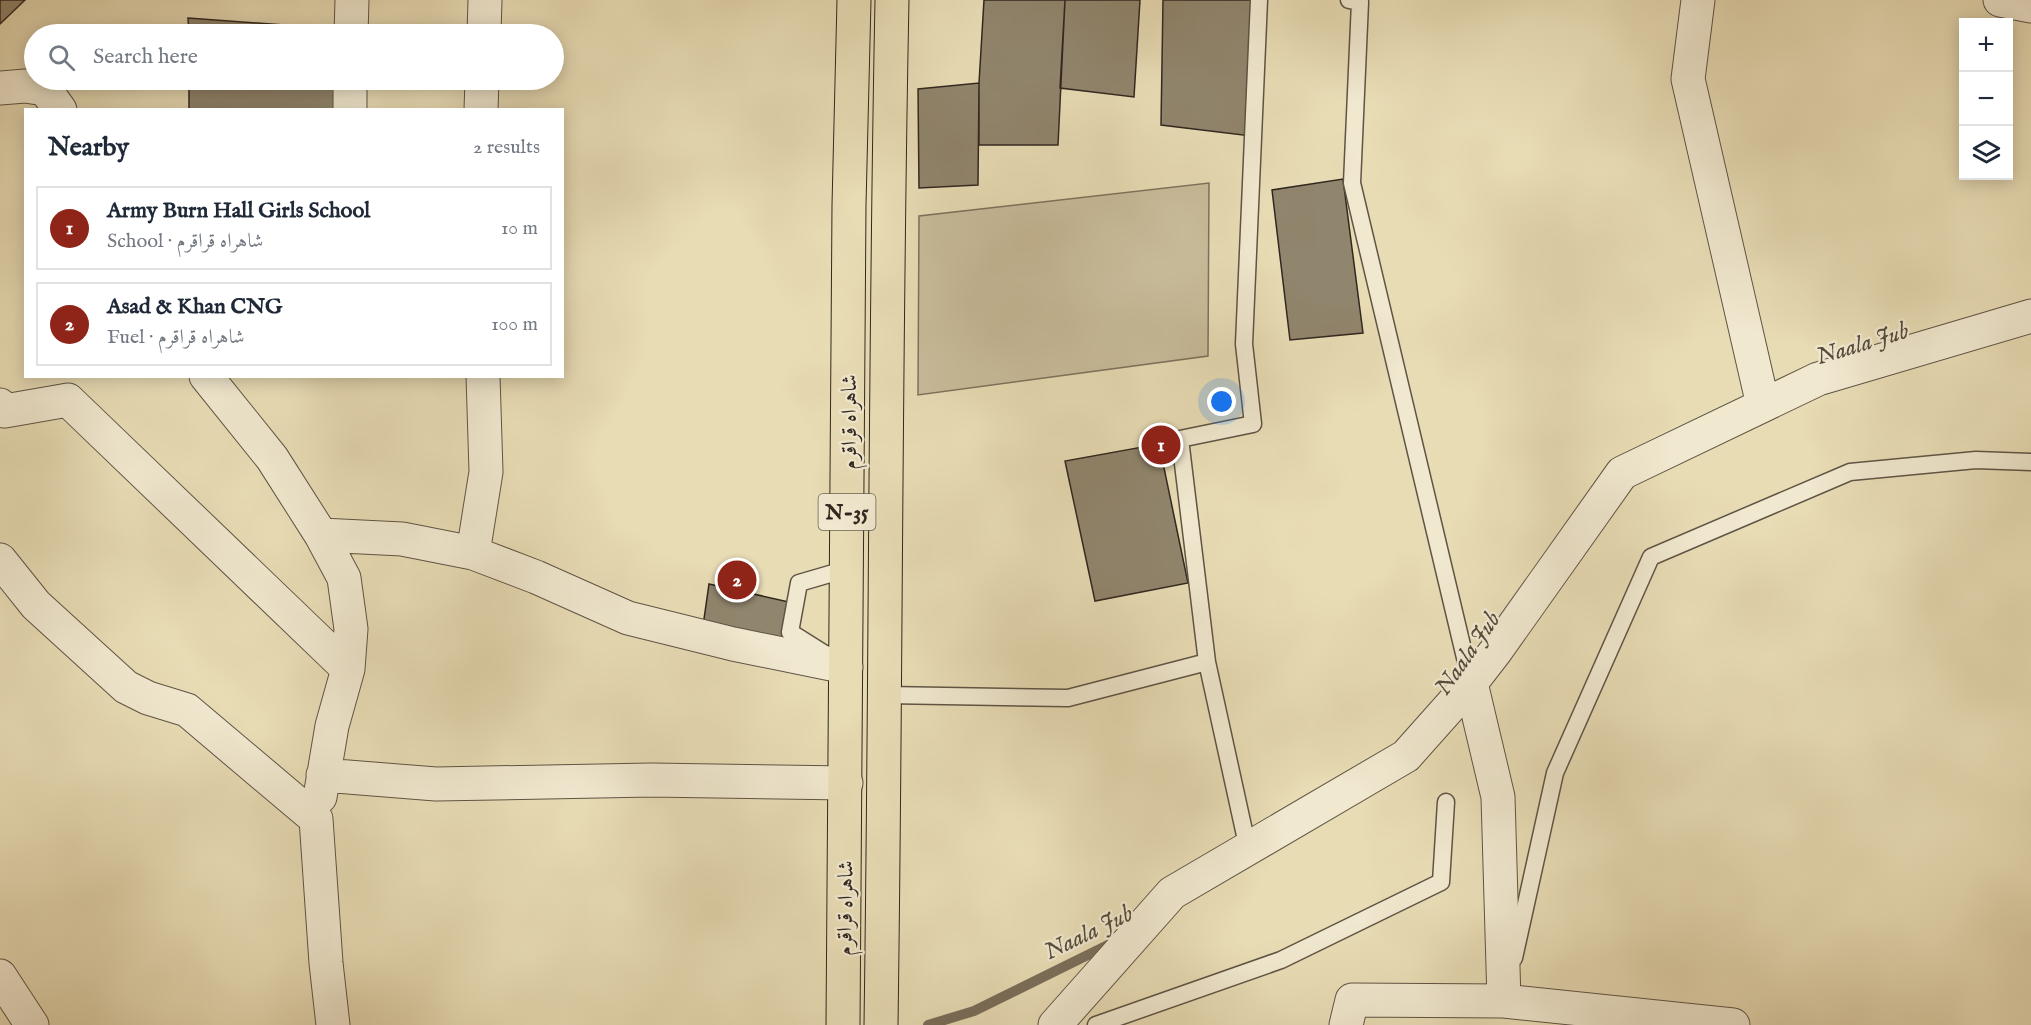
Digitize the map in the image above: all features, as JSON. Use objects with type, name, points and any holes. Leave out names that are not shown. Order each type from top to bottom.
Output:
[{"type":"highway","name":"شاہراہ قراقرم","points":[[843,1025],[849,205],[854,0]]},
{"type":"highway","name":"شاہراہ قراقرم","points":[[881,1025],[892,0]]},
{"type":"street","points":[[351,24],[352,0]]},
{"type":"street","points":[[484,24],[485,0]]},
{"type":"street","points":[[1698,0],[1688,79],[1763,405]]},
{"type":"street","points":[[2000,0],[2031,6]]},
{"type":"street","points":[[0,88],[24,86]]},
{"type":"street","points":[[45,90],[58,108]]},
{"type":"street","points":[[350,90],[350,108]]},
{"type":"street","points":[[481,108],[482,90]]},
{"type":"street","points":[[1055,1025],[1172,893],[1406,756],[1496,652],[1622,473],[1818,379],[2031,316]]},
{"type":"street","points":[[208,378],[272,458],[321,535],[344,578],[351,628],[348,669],[332,726],[316,819],[326,963],[333,1025]]},
{"type":"street","points":[[473,553],[486,472],[483,378]]},
{"type":"street","points":[[0,405],[5,411],[68,400],[348,669]]},
{"type":"street","points":[[321,535],[402,539],[473,553],[536,577],[628,618],[733,644],[846,667]]},
{"type":"street","points":[[0,560],[36,605],[126,687],[148,698],[187,710],[316,819]]},
{"type":"street","points":[[1471,683],[1498,797],[1504,1001]]},
{"type":"street","points":[[323,775],[436,784],[651,780],[846,783]]},
{"type":"street","points":[[0,976],[32,1025]]},
{"type":"street","points":[[1346,1025],[1352,999],[1504,1001],[1733,1025]]},
{"type":"lane","points":[[1248,849],[1207,662],[1180,439],[1253,424],[1244,344],[1259,0]]},
{"type":"lane","points":[[1349,0],[1360,2],[1352,183],[1471,683]]},
{"type":"lane","points":[[1504,1001],[1555,773],[1651,556],[1850,472],[1976,460],[2031,462]]},
{"type":"lane","points":[[846,667],[790,632],[799,583],[847,569]]},
{"type":"lane","points":[[886,695],[1068,698],[1207,662]]},
{"type":"lane","points":[[1096,1025],[1281,960],[1441,882],[1446,802]]},
{"type":"shaded area","points":[[1209,183],[1208,356],[918,395],[919,216]]},
{"type":"building","points":[[0,0],[25,0],[0,24]]},
{"type":"building","points":[[984,0],[1065,0],[1058,145],[979,145],[979,83]]},
{"type":"building","points":[[1065,0],[1140,0],[1134,97],[1060,88]]},
{"type":"building","points":[[1163,0],[1252,0],[1251,136],[1161,125]]},
{"type":"building","points":[[188,18],[270,24],[188,24]]},
{"type":"building","points":[[979,83],[978,185],[919,188],[918,89]]},
{"type":"building","points":[[189,90],[339,90],[338,108],[189,108]]},
{"type":"building","points":[[1343,179],[1363,333],[1290,340],[1272,190]]},
{"type":"building","points":[[1159,444],[1188,583],[1095,601],[1065,461]]},
{"type":"building","points":[[709,584],[789,602],[780,648],[702,633]]},
{"type":"waterway","name":"Naala Jub","points":[[928,1025],[974,1011],[1110,944]]},
{"type":"place","name":"Army Burn Hall Girls School","points":[[1161,445]]},
{"type":"place","name":"Asad & Khan CNG","points":[[737,580]]}]
